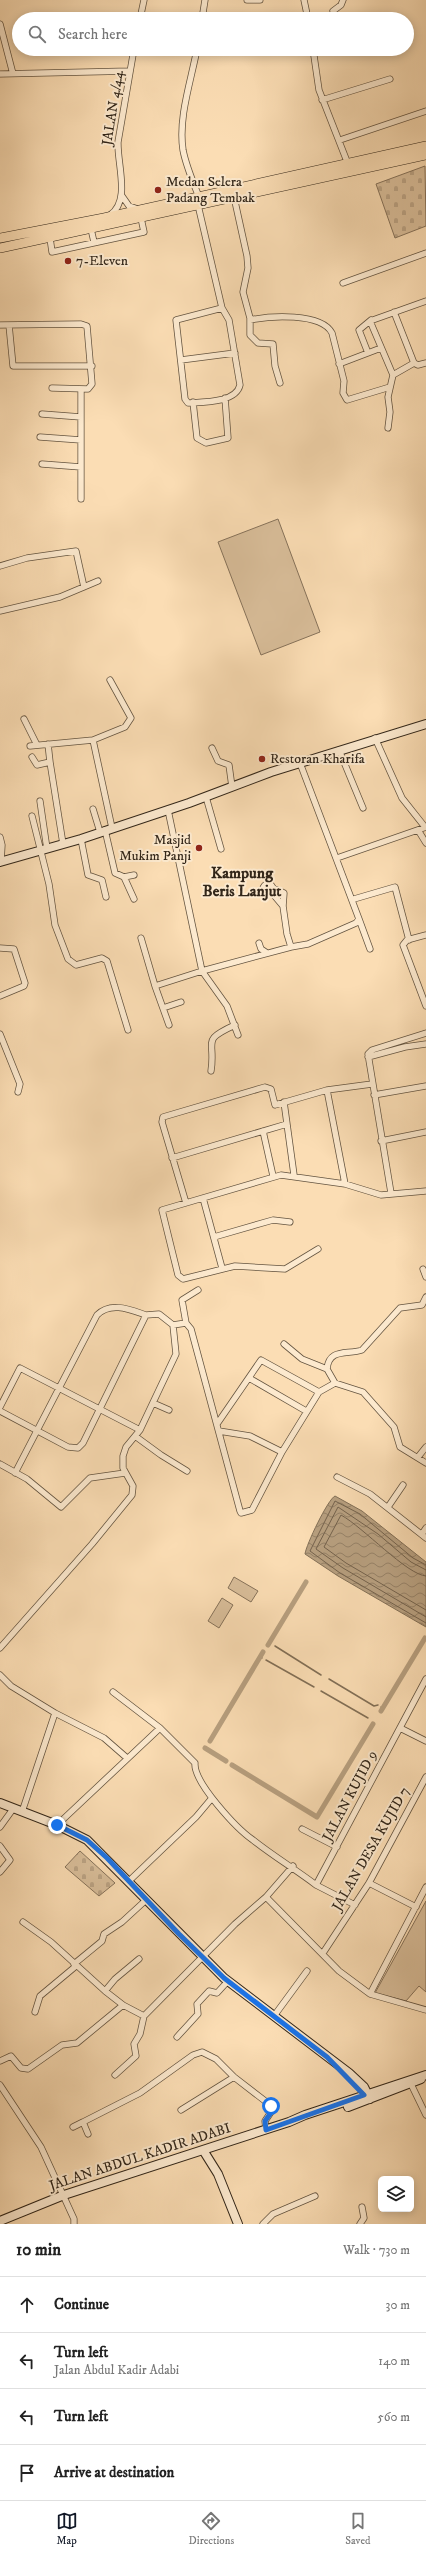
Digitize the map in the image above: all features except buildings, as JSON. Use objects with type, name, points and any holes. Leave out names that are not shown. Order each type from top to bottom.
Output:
[{"type":"main road","points":[[0,248],[91,229],[141,214],[426,146]]},
{"type":"main road","points":[[198,201],[234,197],[426,155]]},
{"type":"main road","points":[[2,238],[104,218],[141,214]]},
{"type":"main road","points":[[1,862],[80,839],[375,738],[426,724]]},
{"type":"main road","points":[[0,1803],[57,1825],[87,1840],[203,1958],[228,1981],[309,2042],[342,2070],[349,2073],[367,2097]]},
{"type":"main road","name":"JALAN ABDUL KADIR ADABI","points":[[367,2097],[411,2084],[426,2075]]},
{"type":"main road","name":"JALAN ABDUL KADIR ADABI","points":[[0,2221],[64,2195],[289,2122],[306,2120],[426,2075]]},
{"type":"main road","points":[[203,2150],[218,2174],[238,2224]]},
{"type":"street","points":[[141,12],[144,0]]},
{"type":"street","points":[[203,12],[205,0]]},
{"type":"street","points":[[248,0],[260,0]]},
{"type":"street","points":[[304,0],[307,12]]},
{"type":"street","points":[[333,11],[341,5],[343,0]]},
{"type":"street","points":[[0,24],[13,74]]},
{"type":"street","name":"JALAN 4/44","points":[[122,196],[117,157],[118,142],[133,56]]},
{"type":"street","points":[[196,56],[183,124],[186,164],[198,201],[222,308],[229,320],[240,385],[238,391],[225,398],[188,403],[185,399],[176,320],[222,308]]},
{"type":"street","points":[[313,56],[314,69],[322,100],[340,140],[348,164]]},
{"type":"street","points":[[0,74],[130,72]]},
{"type":"street","points":[[322,100],[390,79]]},
{"type":"street","points":[[340,140],[426,111]]},
{"type":"street","points":[[50,238],[52,252],[144,232],[141,214],[129,206],[122,196]]},
{"type":"street","points":[[104,218],[116,210],[122,196]]},
{"type":"street","points":[[234,197],[247,256],[248,268],[243,292],[250,320],[252,340],[258,343],[270,343],[275,346],[274,365],[280,383]]},
{"type":"street","points":[[91,229],[94,242]]},
{"type":"street","points":[[343,283],[426,253]]},
{"type":"street","points":[[368,353],[359,330],[371,320],[426,301]]},
{"type":"street","points":[[394,312],[414,363]]},
{"type":"street","points":[[250,320],[273,316],[324,324],[332,333],[344,381],[343,393],[347,400],[390,387]]},
{"type":"street","points":[[371,320],[370,324],[394,375]]},
{"type":"street","points":[[0,326],[84,324],[88,328],[92,366],[92,384],[88,389],[81,390],[52,388]]},
{"type":"street","points":[[9,325],[13,366],[92,366]]},
{"type":"street","points":[[339,364],[381,348]]},
{"type":"street","points":[[181,360],[235,352]]},
{"type":"street","points":[[388,428],[390,412],[388,397],[394,375],[414,363],[418,365],[426,363]]},
{"type":"street","points":[[81,390],[81,499]]},
{"type":"street","points":[[194,402],[197,438],[206,443],[228,438],[225,398]]},
{"type":"street","points":[[42,414],[81,416]]},
{"type":"street","points":[[40,437],[81,440]]},
{"type":"street","points":[[42,464],[81,467]]},
{"type":"street","points":[[0,566],[27,558],[76,551],[84,587]]},
{"type":"street","points":[[0,611],[60,597],[98,581]]},
{"type":"street","points":[[30,746],[93,740],[125,727],[131,720],[130,715],[110,680]]},
{"type":"street","points":[[24,719],[37,745]]},
{"type":"street","points":[[337,858],[425,827],[402,798],[375,738]]},
{"type":"street","points":[[93,740],[105,830],[115,873],[124,877],[134,874]]},
{"type":"street","points":[[48,744],[63,844]]},
{"type":"street","points":[[212,748],[218,761],[229,765],[232,787]]},
{"type":"street","points":[[339,750],[363,808]]},
{"type":"street","points":[[32,758],[37,765],[50,762]]},
{"type":"street","points":[[300,763],[354,899],[370,949]]},
{"type":"street","points":[[206,797],[221,849]]},
{"type":"street","points":[[40,801],[43,851],[55,925],[68,959],[76,965],[102,958],[107,961],[128,1030]]},
{"type":"street","points":[[93,809],[105,830]]},
{"type":"street","points":[[168,810],[202,971],[227,1006],[238,1035]]},
{"type":"street","points":[[32,816],[43,851]]},
{"type":"street","points":[[418,830],[426,843]]},
{"type":"street","points":[[0,837],[2,845],[1,862]]},
{"type":"street","points":[[80,839],[88,875],[102,880],[106,897]]},
{"type":"street","points":[[124,877],[134,899]]},
{"type":"street","points":[[354,899],[395,887],[409,940]]},
{"type":"street","points":[[283,906],[272,890],[284,893],[283,906],[286,934],[291,947]]},
{"type":"street","points":[[155,986],[267,953],[308,944],[356,923],[360,919]]},
{"type":"street","points":[[426,935],[404,942],[404,947],[426,1006]]},
{"type":"street","points":[[141,938],[162,1008],[169,1025]]},
{"type":"street","points":[[259,943],[260,949],[267,953]]},
{"type":"street","points":[[0,948],[14,949],[25,983],[24,986],[0,996]]},
{"type":"street","points":[[162,1008],[181,1002]]},
{"type":"street","points":[[211,1071],[211,1039],[215,1034],[235,1026]]},
{"type":"street","points":[[390,1193],[368,1057],[372,1050],[426,1033]]},
{"type":"street","points":[[0,1034],[20,1084],[18,1092]]},
{"type":"street","points":[[368,1057],[405,1047],[426,1044]]},
{"type":"street","points":[[186,1203],[162,1122],[165,1116],[265,1087],[271,1089],[275,1105],[327,1090],[372,1084]]},
{"type":"street","points":[[374,1095],[426,1086]]},
{"type":"street","points":[[327,1090],[345,1184]]},
{"type":"street","points":[[284,1102],[294,1175]]},
{"type":"street","points":[[172,1158],[287,1124]]},
{"type":"street","points":[[263,1131],[273,1176]]},
{"type":"street","points":[[382,1141],[426,1132]]},
{"type":"street","points":[[318,1249],[284,1270],[236,1266],[222,1268],[185,1279],[179,1277],[162,1210],[273,1176],[294,1175],[345,1184],[380,1194],[426,1191]]},
{"type":"street","points":[[204,1198],[222,1268]]},
{"type":"street","points":[[214,1236],[272,1220],[290,1222]]},
{"type":"street","points":[[423,1269],[426,1277]]},
{"type":"street","points":[[198,1290],[182,1300],[186,1323],[192,1331],[240,1511],[243,1513],[252,1511],[282,1452],[306,1411],[319,1392],[335,1383]]},
{"type":"street","points":[[327,1369],[332,1357],[340,1352],[362,1350],[400,1308],[422,1304],[426,1297]]},
{"type":"street","points":[[0,1648],[120,1510],[133,1490],[132,1483],[125,1473],[123,1456],[126,1447],[140,1430],[176,1354],[173,1325],[159,1314],[146,1315],[119,1307],[98,1314],[15,1473]]},
{"type":"street","points":[[0,1411],[68,1447],[78,1448],[83,1444],[146,1315]]},
{"type":"street","points":[[173,1325],[186,1323]]},
{"type":"street","points":[[284,1344],[302,1359],[327,1369],[335,1383],[363,1392],[394,1427],[400,1447],[426,1463]]},
{"type":"street","points":[[217,1424],[248,1378],[263,1360],[319,1392]]},
{"type":"street","points":[[0,1407],[20,1368],[140,1430]]},
{"type":"street","points":[[248,1378],[306,1411]]},
{"type":"street","points":[[153,1403],[169,1410]]},
{"type":"street","points":[[218,1431],[250,1436],[282,1452]]},
{"type":"street","points":[[136,1436],[161,1456],[187,1471]]},
{"type":"street","points":[[418,1457],[426,1446]]},
{"type":"street","points":[[0,1464],[15,1473],[61,1507],[90,1478],[125,1473]]},
{"type":"street","points":[[337,1478],[370,1494],[424,1536],[426,1528]]},
{"type":"street","points":[[388,1507],[403,1485]]},
{"type":"street","points":[[0,1675],[11,1686],[55,1713],[104,1738],[127,1758]]},
{"type":"street","name":"JALAN KUJID 9","points":[[316,1885],[426,1679]]},
{"type":"street","points":[[113,1692],[160,1728],[195,1763],[195,1772],[212,1798],[252,1840],[293,1866],[316,1885],[355,1905]]},
{"type":"street","points":[[22,1812],[55,1713]]},
{"type":"street","points":[[57,1825],[160,1728]]},
{"type":"street","points":[[400,1728],[426,1741]]},
{"type":"street","name":"JALAN DESA KUJID 7","points":[[323,1953],[369,1883],[424,1787],[426,1777]]},
{"type":"street","points":[[129,1882],[196,1817],[212,1798]]},
{"type":"street","points":[[0,1827],[13,1809]]},
{"type":"street","points":[[302,1829],[337,1847]]},
{"type":"street","points":[[0,1846],[10,1857],[0,1872]]},
{"type":"street","points":[[115,2075],[136,2056],[134,2044],[140,2034],[144,2016],[158,2000],[203,1958],[235,1924],[266,1897],[293,1866]]},
{"type":"street","points":[[369,1883],[416,1907]]},
{"type":"street","points":[[370,1994],[426,1887]]},
{"type":"street","points":[[266,1897],[323,1953],[339,1971],[370,1994],[426,2010]]},
{"type":"street","points":[[34,2012],[40,1996],[102,1941],[104,1934],[122,1922],[146,1900]]},
{"type":"street","points":[[23,1922],[51,1942],[75,1965],[123,2005],[144,2016]]},
{"type":"street","points":[[105,1991],[115,1979],[138,1959]]},
{"type":"street","points":[[274,2016],[307,1971]]},
{"type":"street","points":[[177,2037],[198,2014],[197,2004],[209,1991],[217,1993],[228,1981]]},
{"type":"street","points":[[0,2061],[11,2056],[21,2068],[28,2069],[62,2045],[77,2043],[123,2005]]},
{"type":"street","points":[[73,2127],[140,2093],[193,2055],[202,2052],[216,2059],[234,2077],[269,2104],[271,2112],[265,2121],[266,2130]]},
{"type":"street","points":[[181,2110],[234,2077]]},
{"type":"street","points":[[411,2084],[426,2115]]},
{"type":"street","points":[[0,2085],[41,2147],[64,2195],[74,2219],[74,2224]]},
{"type":"street","points":[[83,2122],[88,2134]]},
{"type":"street","points":[[263,2224],[273,2214],[315,2196]]},
{"type":"street","points":[[360,2224],[364,2218],[362,2207]]},
{"type":"green space","points":[[425,166],[426,226],[395,238],[376,184]]},
{"type":"green space","points":[[278,519],[320,632],[261,655],[218,542]]},
{"type":"green space","points":[[234,1577],[258,1591],[251,1602],[228,1588]]},
{"type":"green space","points":[[222,1598],[233,1605],[219,1628],[208,1621]]},
{"type":"green space","points":[[80,1851],[115,1883],[99,1896],[65,1867]]},
{"type":"green space","points":[[426,1901],[426,1992],[419,1986],[406,2001],[375,1993]]},
{"type":"water","points":[[335,1496],[362,1511],[426,1562],[426,1627],[338,1576],[305,1554],[318,1523]]},
{"type":"waterway","points":[[268,1645],[306,1582]]},
{"type":"waterway","points":[[381,1711],[425,1638]]},
{"type":"waterway","points":[[275,1646],[321,1675]]},
{"type":"waterway","points":[[210,1741],[263,1652]]},
{"type":"waterway","points":[[266,1660],[314,1687]]},
{"type":"waterway","points":[[329,1679],[374,1706],[378,1705]]},
{"type":"waterway","points":[[321,1691],[368,1718]]},
{"type":"waterway","points":[[232,1765],[317,1817],[373,1724]]},
{"type":"waterway","points":[[205,1748],[226,1761]]},
{"type":"place","name":"Medan Selera Padang Tembak","points":[[158,190]]},
{"type":"place","name":"7-Eleven","points":[[68,261]]},
{"type":"place","name":"Restoran Kharifa","points":[[262,759]]},
{"type":"place","name":"Masjid Mukim Panji","points":[[199,848]]},
{"type":"district","name":"Kampung Beris Lanjut","points":[[242,882]]},
{"type":"route","points":[[57,1825],[87,1840],[107,1858],[179,1934],[224,1978],[248,1998],[309,2042],[327,2057],[342,2070],[346,2077],[364,2095],[266,2130],[265,2121],[271,2112],[271,2106]]}]
